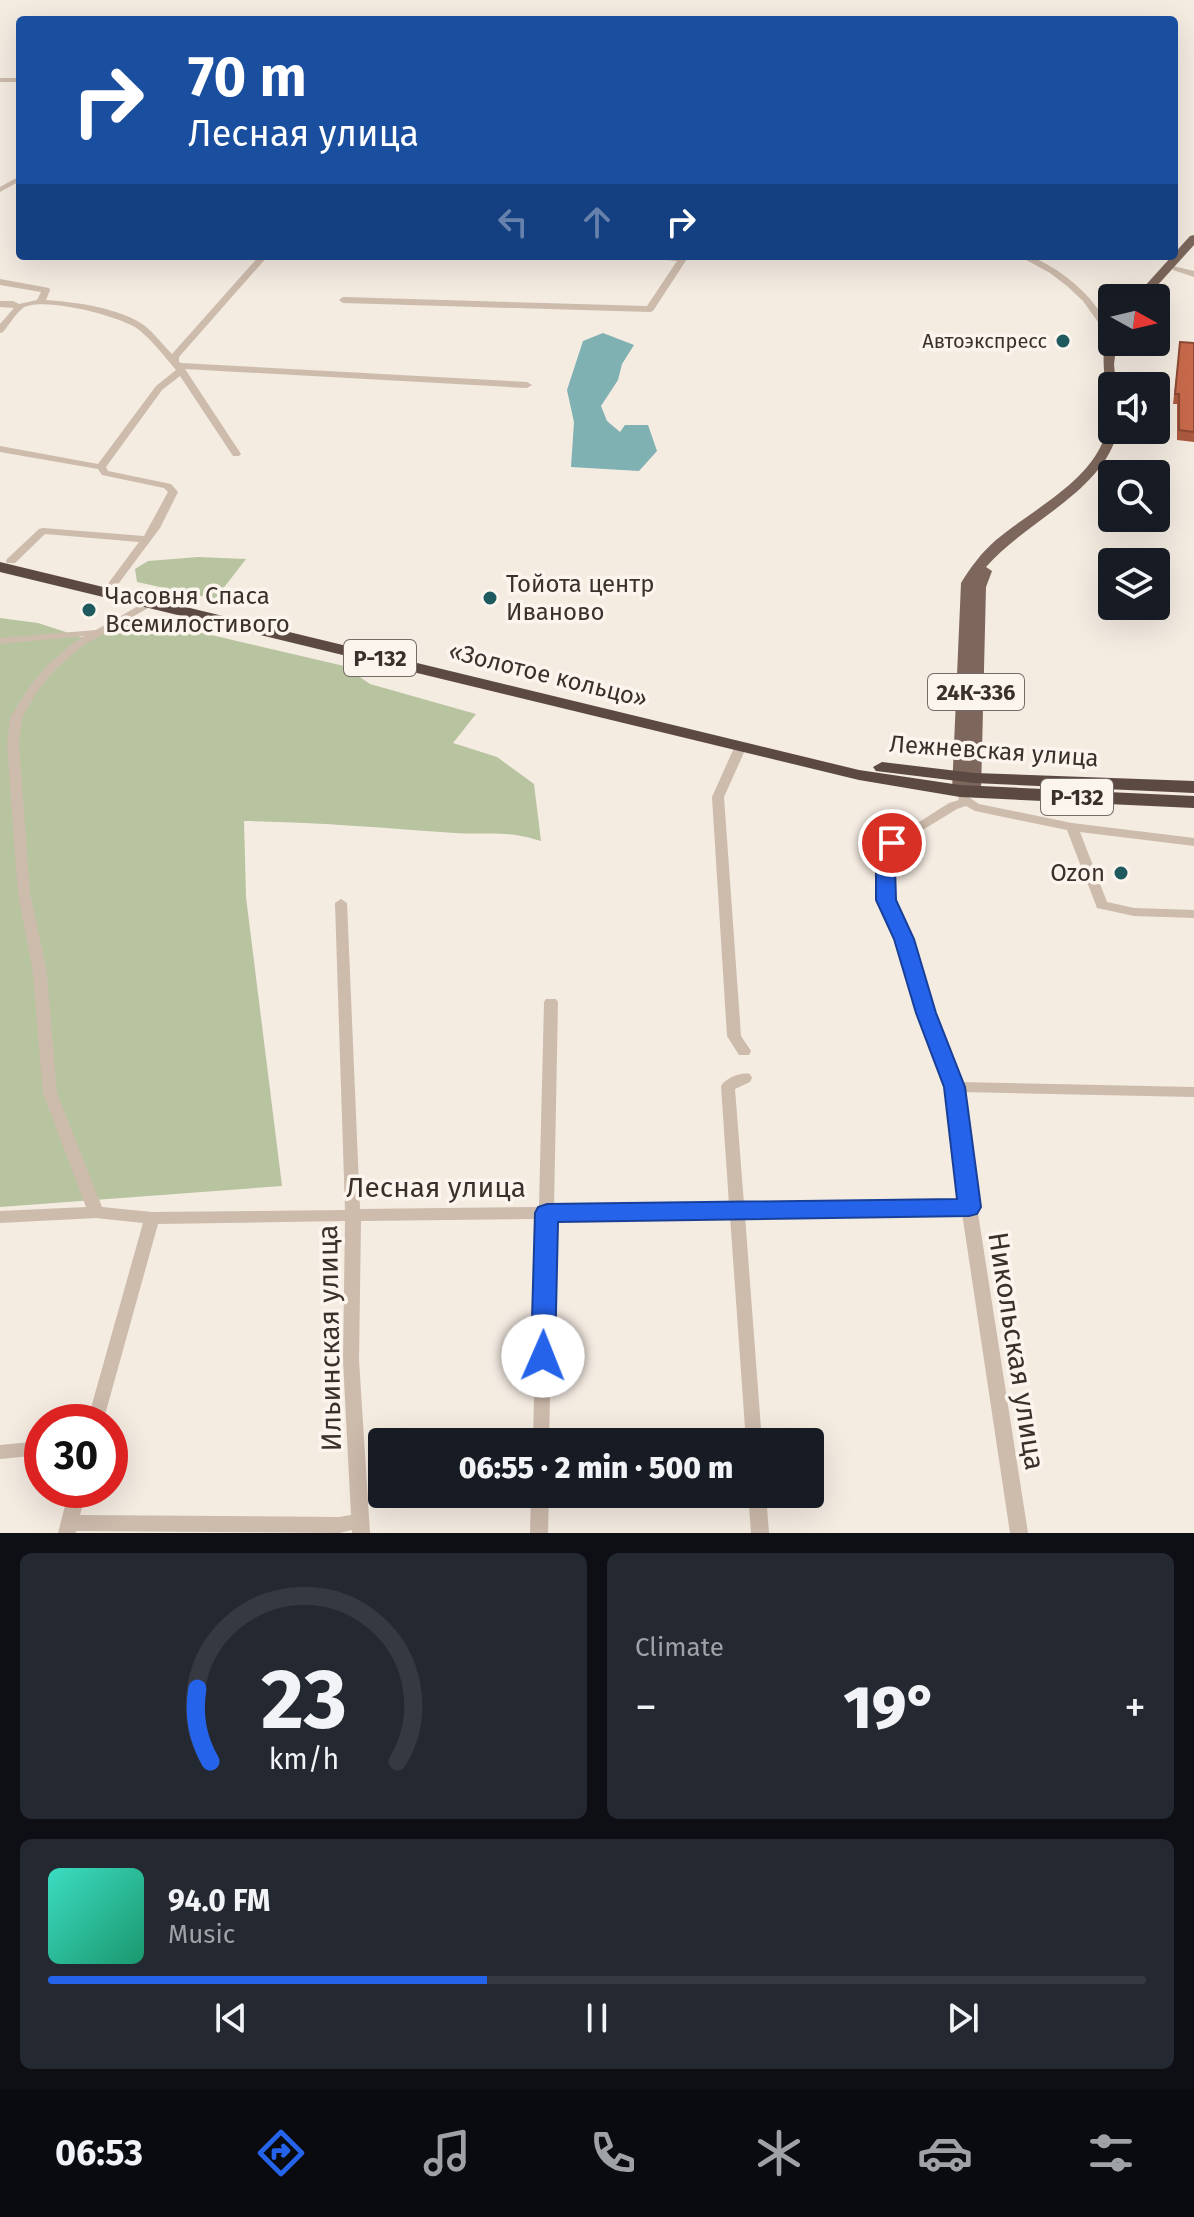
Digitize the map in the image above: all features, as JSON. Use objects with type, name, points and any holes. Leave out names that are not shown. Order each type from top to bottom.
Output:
[{"type":"highway","name":"«Золотое кольцо»","points":[[4,562],[112,585],[748,746]]},
{"type":"highway","name":"«Золотое кольцо»","points":[[4,562],[149,603],[748,746]]},
{"type":"highway","name":"Лежневская улица","points":[[748,746],[918,786],[1194,802]]},
{"type":"highway","name":"Лежневская улица","points":[[967,788],[1194,787]]},
{"type":"main road","points":[[1178,256],[1194,238]]},
{"type":"main road","points":[[1163,284],[1194,249]]},
{"type":"main road","points":[[1153,284],[1174,260]]},
{"type":"main road","name":"24К-336","points":[[967,788],[968,583],[990,552],[1067,493],[1108,445],[1111,416],[1109,356]]},
{"type":"main road","name":"24К-336","points":[[967,788],[981,576],[998,557],[1095,479],[1111,461],[1119,444]]},
{"type":"street","points":[[178,366],[175,356],[260,260]]},
{"type":"street","points":[[343,300],[650,309],[682,260]]},
{"type":"street","points":[[1031,260],[1065,276],[1098,314]]},
{"type":"street","points":[[1176,268],[1194,274]]},
{"type":"street","points":[[0,282],[46,290],[40,303]]},
{"type":"street","points":[[0,297],[16,305]]},
{"type":"street","points":[[0,304],[28,302],[93,310],[139,326],[178,366],[236,454]]},
{"type":"street","points":[[0,330],[16,305]]},
{"type":"street","points":[[178,366],[527,385]]},
{"type":"street","points":[[101,467],[178,366]]},
{"type":"street","points":[[0,449],[101,467],[105,473],[167,486],[173,492],[147,539],[112,585]]},
{"type":"street","points":[[4,562],[43,531],[147,539]]},
{"type":"street","points":[[96,1212],[50,1093],[40,973],[24,893],[13,745],[16,718],[33,689],[77,645],[149,603]]},
{"type":"street","points":[[0,641],[99,631]]},
{"type":"street","points":[[744,1051],[734,1036],[724,924],[718,797],[748,746]]},
{"type":"street","points":[[967,788],[975,807],[1072,827],[1194,842]]},
{"type":"street","name":"Никольская улица","points":[[967,788],[953,806],[892,843],[886,867],[886,900],[904,939],[926,1013],[954,1087],[969,1207],[1019,1533]]},
{"type":"street","points":[[1072,827],[1102,905],[1134,912],[1194,914]]},
{"type":"street","name":"Ильинская улица","points":[[341,903],[353,1213],[351,1360],[361,1527]]},
{"type":"street","points":[[541,1428],[551,1002]]},
{"type":"street","points":[[745,1078],[728,1086],[753,1428]]},
{"type":"street","points":[[954,1087],[1194,1092]]},
{"type":"street","name":"Лесная улица","points":[[0,1217],[96,1212],[152,1218],[969,1207]]},
{"type":"street","points":[[100,1404],[152,1218]]},
{"type":"street","points":[[0,1452],[24,1450]]},
{"type":"street","points":[[73,1508],[68,1528],[361,1527]]},
{"type":"street","points":[[539,1533],[540,1508]]},
{"type":"street","points":[[758,1508],[760,1533]]},
{"type":"green space","points":[[198,557],[246,559],[215,599],[137,582],[135,569],[148,561]]},
{"type":"green space","points":[[0,618],[38,623],[81,637],[110,633],[139,618],[344,666],[370,684],[476,714],[453,743],[497,757],[534,784],[541,841],[508,834],[244,821],[246,897],[282,1186],[0,1207]]},
{"type":"water","points":[[603,333],[634,345],[622,364],[618,380],[601,406],[607,421],[620,432],[625,425],[648,425],[657,451],[639,471],[571,467],[574,422],[567,390],[583,341]]},
{"type":"building","points":[[1180,342],[1194,343],[1194,432],[1179,430],[1179,394],[1175,394]]},
{"type":"place","name":"Автоэкспресс","points":[[1063,341]]},
{"type":"place","name":"Тойота центр Иваново","points":[[490,598]]},
{"type":"place","name":"Часовня Спаса Всемилостивого","points":[[89,610]]},
{"type":"place","name":"Ozon","points":[[1121,873]]},
{"type":"route","points":[[543,1356],[547,1213],[969,1207],[954,1087],[926,1013],[904,939],[886,900],[886,867],[892,843]]}]
